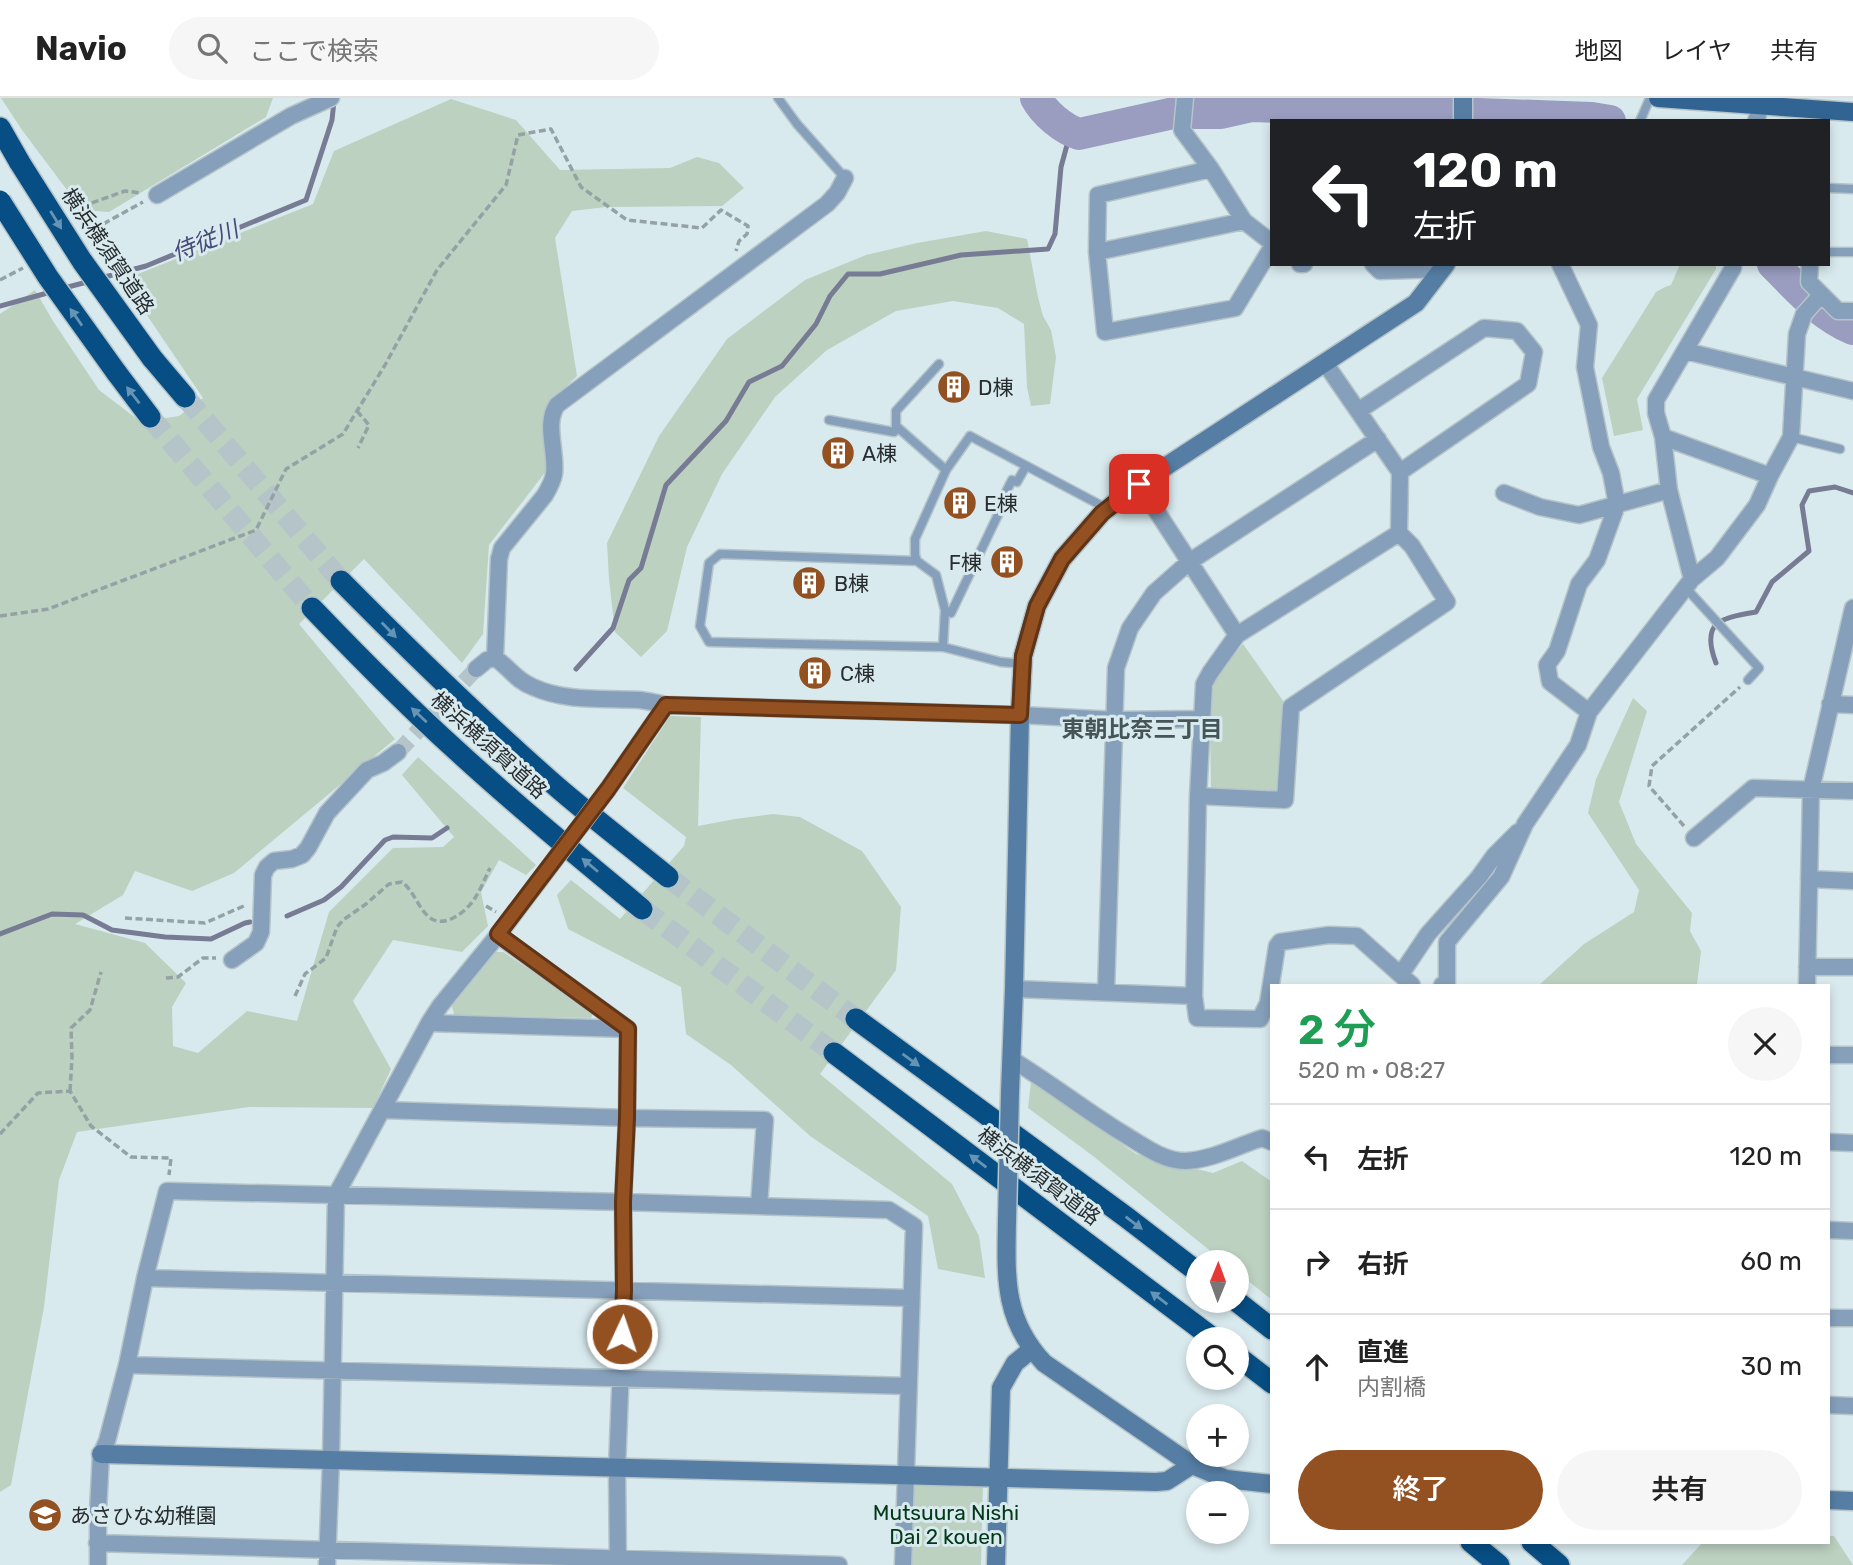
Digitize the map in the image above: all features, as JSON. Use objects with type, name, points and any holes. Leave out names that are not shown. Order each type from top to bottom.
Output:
[{"type":"highway","name":"横浜横須賀道路","points":[[0,128],[82,261],[152,358],[185,397]]},
{"type":"highway","points":[[0,201],[48,277],[150,417]]},
{"type":"highway","name":"横浜横須賀道路","points":[[341,581],[406,647],[558,788],[668,877]]},
{"type":"highway","name":"横浜横須賀道路","points":[[312,608],[377,676],[455,750],[642,909]]},
{"type":"highway","name":"横浜横須賀道路","points":[[856,1019],[1186,1263]]},
{"type":"highway","name":"横浜横須賀道路","points":[[834,1054],[1198,1327]]},
{"type":"highway","points":[[1250,1312],[1270,1327]]},
{"type":"highway","points":[[1249,1365],[1270,1381]]},
{"type":"highway","points":[[1473,1544],[1499,1565]]},
{"type":"highway","points":[[1534,1544],[1559,1565]]},
{"type":"main road","points":[[1658,98],[1758,113],[1817,116],[1853,112]]},
{"type":"street","points":[[157,195],[291,116],[331,98]]},
{"type":"street","points":[[1185,98],[1182,130],[1211,169],[1244,222],[1270,243]]},
{"type":"street","points":[[1463,98],[1463,119]]},
{"type":"street","points":[[1211,169],[1098,195],[1097,252],[1105,332],[1235,309],[1270,248]]},
{"type":"street","points":[[495,658],[499,559],[502,548],[550,485],[554,474],[551,416],[557,405],[827,204],[845,178]]},
{"type":"street","points":[[1097,252],[1244,222]]},
{"type":"street","points":[[1375,266],[1381,271],[1444,266]]},
{"type":"street","points":[[1186,1461],[1054,1370],[1031,1350],[1021,1334],[1010,1301],[1006,1272],[1007,1220],[1023,656],[1037,606],[1062,559],[1108,509],[1139,484],[1416,303],[1444,266]]},
{"type":"street","points":[[1561,266],[1589,325],[1585,367],[1601,447],[1611,472],[1617,505],[1597,560],[1579,584],[1558,651],[1547,665],[1549,681],[1590,712]]},
{"type":"street","points":[[1688,583],[1669,490],[1656,400],[1733,266]]},
{"type":"street","points":[[1810,266],[1809,282],[1821,295],[1838,311],[1853,311]]},
{"type":"street","points":[[1271,984],[1280,942],[1329,935],[1357,936],[1406,980],[1429,934],[1494,856],[1524,825],[1578,745],[1590,712],[1688,583],[1717,558],[1757,505],[1791,437],[1797,334],[1804,314],[1821,295]]},
{"type":"street","points":[[1358,411],[1484,328],[1517,331],[1534,352],[1528,384],[1400,472]]},
{"type":"street","points":[[1685,351],[1853,391]]},
{"type":"street","points":[[1198,796],[1285,800],[1291,707],[1447,602],[1412,546],[1399,533],[1400,472],[1325,363]]},
{"type":"street","points":[[1663,437],[1770,476]]},
{"type":"street","points":[[1105,992],[1116,668],[1130,628],[1154,593],[1189,562],[1378,439]]},
{"type":"street","points":[[1139,484],[1237,635]]},
{"type":"street","points":[[1504,493],[1540,507],[1579,515],[1669,490]]},
{"type":"street","points":[[1270,990],[1268,1003],[1260,1019],[1197,1018],[1194,996],[1198,796],[1204,684],[1237,635],[1399,533]]},
{"type":"street","points":[[1807,984],[1811,790],[1853,608]]},
{"type":"street","points":[[476,669],[487,660],[495,658],[515,677],[553,694],[666,705],[1115,720],[1202,719]]},
{"type":"street","points":[[1830,704],[1853,705]]},
{"type":"street","points":[[328,1558],[336,1195],[440,1006],[608,789],[666,705]]},
{"type":"street","points":[[232,960],[256,943],[261,932],[263,875],[267,867],[274,861],[302,855],[309,848],[327,813],[367,770],[398,752]]},
{"type":"street","points":[[1694,838],[1753,789],[1853,792]]},
{"type":"street","points":[[1444,984],[1447,982],[1447,942],[1501,877],[1524,825]]},
{"type":"street","points":[[1809,879],[1853,881]]},
{"type":"street","points":[[498,934],[628,1029]]},
{"type":"street","points":[[1807,967],[1853,967]]},
{"type":"street","points":[[1014,989],[1194,996]]},
{"type":"street","points":[[429,1023],[628,1029]]},
{"type":"street","points":[[618,1562],[617,1468],[624,1290],[623,1202],[628,1029]]},
{"type":"street","points":[[1830,1055],[1853,1055]]},
{"type":"street","points":[[1011,1059],[1040,1076],[1101,1120],[1167,1158],[1185,1161],[1209,1157],[1262,1138],[1270,1141]]},
{"type":"street","points":[[383,1110],[765,1120],[759,1206]]},
{"type":"street","points":[[1830,1142],[1853,1143]]},
{"type":"street","points":[[98,1565],[102,1454],[127,1365],[167,1191],[889,1210],[914,1226],[903,1565]]},
{"type":"street","points":[[1830,1230],[1853,1231]]},
{"type":"street","points":[[145,1278],[911,1298]]},
{"type":"street","points":[[1830,1318],[1853,1318]]},
{"type":"street","points":[[996,1565],[1001,1388],[1015,1363],[1031,1350]]},
{"type":"street","points":[[127,1365],[908,1386]]},
{"type":"street","points":[[1830,1405],[1853,1406]]},
{"type":"street","points":[[102,1454],[1157,1482],[1167,1480],[1189,1467]]},
{"type":"street","points":[[1197,1467],[1226,1479],[1270,1484]]},
{"type":"street","points":[[1830,1500],[1853,1501]]},
{"type":"street","points":[[97,1544],[328,1558],[839,1565]]},
{"type":"lane","points":[[778,98],[797,124],[845,178]]},
{"type":"lane","points":[[1641,119],[1650,98]]},
{"type":"lane","points":[[1830,188],[1853,189]]},
{"type":"lane","points":[[1830,252],[1853,252]]},
{"type":"lane","points":[[939,364],[896,411],[896,426],[946,470]]},
{"type":"lane","points":[[829,420],[894,432],[898,428]]},
{"type":"lane","points":[[917,561],[915,539],[946,470],[970,436],[1108,509]]},
{"type":"lane","points":[[1791,437],[1840,449]]},
{"type":"lane","points":[[945,610],[951,613],[1007,496],[1006,492],[1012,480],[1017,482],[1026,466]]},
{"type":"lane","points":[[943,647],[945,610],[936,575],[917,561],[720,554],[709,563],[701,626],[709,642],[943,647],[1000,662],[1023,664]]},
{"type":"lane","points":[[1688,583],[1759,668],[1748,680]]},
{"type":"path","points":[[0,616],[48,609],[256,530],[286,470],[343,433],[385,365],[437,270],[506,185],[518,135],[551,130],[581,187],[626,220],[702,228],[721,210],[748,226],[747,234],[739,241],[735,256],[746,264]]},
{"type":"path","points":[[66,211],[125,191],[157,195]]},
{"type":"path","points":[[357,411],[369,425],[358,448]]},
{"type":"path","points":[[1694,838],[1649,786],[1652,766],[1748,680]]},
{"type":"path","points":[[295,996],[305,974],[326,958],[337,927],[389,884],[402,882],[408,886],[428,917],[445,921],[463,912],[475,899],[489,868]]},
{"type":"path","points":[[125,918],[205,923],[244,905],[262,905]]},
{"type":"path","points":[[166,978],[178,977],[203,958],[232,960]]},
{"type":"path","points":[[101,972],[90,1010],[71,1028],[70,1091],[91,1126],[131,1157],[171,1158],[167,1191]]},
{"type":"path","points":[[0,1134],[38,1093],[70,1091]]},
{"type":"green space","points":[[1,98],[273,98],[266,117],[109,212],[82,210]]},
{"type":"green space","points":[[451,99],[516,120],[560,170],[670,168],[697,157],[719,163],[744,188],[722,206],[606,207],[572,211],[555,238],[577,376],[546,407],[547,470],[489,545],[483,634],[462,663],[364,559],[299,624],[395,739],[234,873],[192,891],[135,871],[123,895],[75,924],[145,943],[186,983],[172,1007],[173,1046],[198,1053],[247,1011],[297,1021],[329,912],[393,848],[443,847],[454,837],[402,775],[418,757],[536,865],[526,875],[499,860],[481,892],[488,926],[462,952],[393,940],[353,1001],[391,1069],[373,1108],[249,1107],[77,1132],[59,1180],[44,1307],[11,1485],[0,1492],[0,314],[35,290],[99,390],[141,422],[179,416],[203,398],[123,280],[313,204],[334,151]]},
{"type":"green space","points":[[986,231],[1027,239],[1038,297],[1043,316],[1051,330],[1056,357],[1050,404],[1031,406],[1027,387],[1024,324],[998,308],[953,301],[896,311],[827,350],[775,397],[722,474],[687,547],[667,631],[641,657],[615,632],[607,543],[659,436],[727,339],[805,280],[866,255]]},
{"type":"green space","points":[[1679,266],[1716,266],[1637,399],[1643,430],[1614,436],[1602,378],[1656,292],[1671,285]]},
{"type":"green space","points":[[1243,644],[1284,702],[1278,792],[1211,790],[1210,721],[1214,679]]},
{"type":"green space","points":[[1633,698],[1647,711],[1619,802],[1636,844],[1692,913],[1690,931],[1701,951],[1697,984],[1540,984],[1584,944],[1634,912],[1639,890],[1588,813],[1596,779]]},
{"type":"green space","points":[[670,716],[701,717],[698,826],[773,814],[800,817],[862,851],[901,907],[896,970],[820,1074],[952,1184],[979,1236],[985,1278],[938,1269],[928,1216],[810,1136],[731,1065],[686,1034],[681,987],[568,929],[557,895],[571,880],[620,919],[684,846],[686,837],[623,788]]},
{"type":"green space","points":[[496,952],[503,952],[594,1012],[591,1018],[454,1015],[452,1006]]},
{"type":"green space","points":[[1031,1082],[1136,1154],[1213,1173],[1242,1161],[1270,1181],[1270,1298],[1250,1282],[1250,1250],[1209,1250],[1093,1156],[1028,1108]]},
{"type":"green space","name":"Mutsuura Nishi Dai 2 kouen","points":[[910,1483],[983,1484],[981,1565],[909,1565]]},
{"type":"green space","points":[[1830,1536],[1834,1536],[1853,1565],[1682,1565],[1701,1544],[1830,1544]]},
{"type":"waterway","name":"侍従川","points":[[1036,98],[1054,120],[1079,134],[1174,113],[1221,113],[1252,106],[1598,119]]},
{"type":"waterway","name":"侍従川","points":[[101,278],[146,266],[306,200],[332,120],[334,101]]},
{"type":"waterway","points":[[576,669],[613,628],[629,580],[641,568],[666,485],[726,421],[749,382],[782,366],[816,324],[830,296],[848,274],[880,274],[961,255],[1048,249],[1055,234],[1061,167],[1067,145],[1079,134]]},
{"type":"waterway","name":"侍従川","points":[[1775,266],[1820,309],[1853,329]]},
{"type":"waterway","name":"侍従川","points":[[64,288],[91,281]]},
{"type":"waterway","name":"侍従川","points":[[0,306],[51,292]]},
{"type":"waterway","points":[[1716,663],[1712,649],[1712,630],[1724,620],[1756,612],[1772,582],[1809,551],[1802,505],[1809,491],[1835,487],[1853,493]]},
{"type":"waterway","points":[[287,916],[324,900],[341,887],[385,840],[393,837],[432,838],[447,828]]},
{"type":"waterway","points":[[0,934],[52,914],[83,915],[112,930],[165,937],[211,939],[250,922]]},
{"type":"tunnel","points":[[185,397],[341,581]]},
{"type":"tunnel","points":[[150,417],[312,608]]},
{"type":"tunnel","points":[[398,752],[476,669]]},
{"type":"tunnel","points":[[668,877],[856,1019]]},
{"type":"tunnel","points":[[642,909],[834,1053]]},
{"type":"place","name":"D棟","points":[[954,387]]},
{"type":"place","name":"A棟","points":[[838,453]]},
{"type":"place","name":"E棟","points":[[960,503]]},
{"type":"place","name":"F棟","points":[[1007,562]]},
{"type":"place","name":"B棟","points":[[809,583]]},
{"type":"place","name":"C棟","points":[[815,673]]},
{"type":"place","name":"あさひな幼稚園","points":[[45,1515]]},
{"type":"district","name":"東朝比奈三丁目","points":[[1142,729]]},
{"type":"route","points":[[622,1334],[628,1029],[498,934],[608,789],[666,705],[1020,715],[1023,656],[1037,606],[1062,559],[1102,513],[1139,484]]}]
